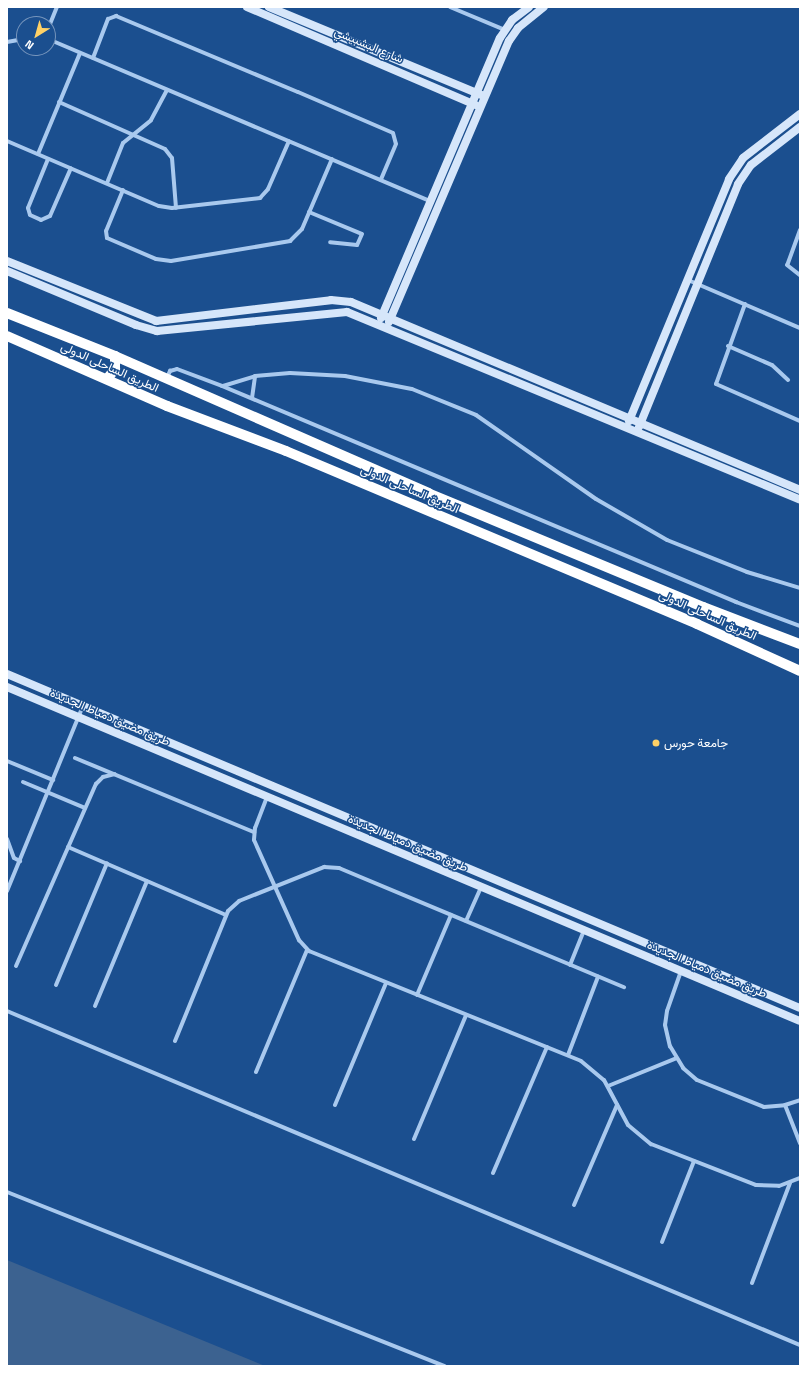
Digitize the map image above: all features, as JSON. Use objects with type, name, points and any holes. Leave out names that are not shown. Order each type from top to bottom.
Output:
[{"type":"highway","name":"الطريق الساحلى الدولى","points":[[7,313],[115,356],[443,499],[703,607],[800,644]]},
{"type":"highway","name":"الطريق الساحلى الدولى","points":[[7,336],[697,624],[800,671]]},
{"type":"highway","points":[[107,378],[115,369],[115,356]]},
{"type":"street","name":"شارع البشبيشي","points":[[247,7],[481,107]]},
{"type":"street","name":"شارع البشبيشي","points":[[269,7],[485,97]]},
{"type":"street","points":[[450,7],[504,30]]},
{"type":"street","points":[[387,316],[431,202],[504,30],[529,7]]},
{"type":"street","points":[[382,326],[439,205],[511,37],[544,7]]},
{"type":"street","points":[[93,58],[108,19],[116,16],[391,131],[396,144],[381,180]]},
{"type":"street","points":[[56,42],[439,205]]},
{"type":"street","points":[[38,154],[80,53]]},
{"type":"street","points":[[421,81],[425,72]]},
{"type":"street","points":[[107,183],[123,143],[152,120],[167,90]]},
{"type":"street","points":[[59,102],[166,149],[171,156],[176,208]]},
{"type":"street","points":[[627,427],[733,172],[746,156],[800,114]]},
{"type":"street","points":[[637,431],[742,178],[751,165],[800,127]]},
{"type":"street","points":[[781,129],[787,137]]},
{"type":"street","points":[[7,141],[162,207],[176,208],[260,198],[268,189],[289,141]]},
{"type":"street","points":[[48,158],[28,208],[30,215],[41,220],[50,216],[71,168]]},
{"type":"street","points":[[124,190],[106,231],[107,238],[162,261],[287,242],[298,234],[332,159]]},
{"type":"street","points":[[309,212],[362,234],[357,245],[330,242]]},
{"type":"street","points":[[800,230],[788,265],[800,275]]},
{"type":"street","points":[[7,261],[156,321],[336,300],[351,302],[800,490]]},
{"type":"street","points":[[7,271],[149,330],[171,330],[336,311],[382,326],[800,500]]},
{"type":"street","points":[[687,280],[800,328]]},
{"type":"street","points":[[745,304],[716,378],[717,386],[800,421]]},
{"type":"street","points":[[728,346],[772,365],[788,380]]},
{"type":"street","points":[[167,379],[170,371],[177,369],[222,386],[736,602],[800,626]]},
{"type":"street","points":[[222,386],[255,376],[290,373],[345,376],[412,389],[476,415],[596,499],[667,540],[747,572],[800,588]]},
{"type":"street","points":[[252,398],[255,376]]},
{"type":"street","name":"طريق مضيق دمياط الجديدة","points":[[7,674],[317,806],[800,1008]]},
{"type":"street","name":"طريق مضيق دمياط الجديدة","points":[[7,687],[800,1021]]},
{"type":"street","points":[[7,891],[54,780],[83,706]]},
{"type":"street","points":[[75,758],[254,832]]},
{"type":"street","points":[[7,760],[54,780]]},
{"type":"street","points":[[16,966],[98,781],[115,774]]},
{"type":"street","points":[[23,782],[85,808]]},
{"type":"street","points":[[267,797],[254,832],[255,844],[299,940],[307,950],[547,1047],[594,1069],[608,1086],[628,1125],[645,1140],[756,1185],[773,1187],[790,1183],[800,1178]]},
{"type":"street","points":[[314,817],[317,806]]},
{"type":"street","points":[[7,839],[14,858],[20,861]]},
{"type":"street","points":[[68,847],[226,915]]},
{"type":"street","points":[[56,985],[107,863]]},
{"type":"street","points":[[175,1041],[226,915],[239,901],[314,869],[334,867],[624,987]]},
{"type":"street","points":[[94,1006],[147,881]]},
{"type":"street","points":[[466,921],[481,887]]},
{"type":"street","points":[[417,995],[451,915]]},
{"type":"street","points":[[570,965],[584,930]]},
{"type":"street","points":[[256,1072],[307,950]]},
{"type":"street","points":[[681,971],[667,1011],[665,1025],[667,1039],[677,1058],[697,1080],[764,1107],[785,1106],[800,1100]]},
{"type":"street","points":[[568,1056],[598,977]]},
{"type":"street","points":[[727,990],[731,979]]},
{"type":"street","points":[[335,1105],[386,983]]},
{"type":"street","points":[[7,1011],[800,1345]]},
{"type":"street","points":[[414,1139],[466,1015]]},
{"type":"street","points":[[493,1173],[547,1047]]},
{"type":"street","points":[[608,1086],[677,1058]]},
{"type":"street","points":[[574,1205],[617,1105]]},
{"type":"street","points":[[785,1106],[800,1143]]},
{"type":"street","points":[[662,1242],[694,1161]]},
{"type":"street","points":[[752,1283],[790,1183]]},
{"type":"street","points":[[7,1192],[445,1366]]},
{"type":"water","points":[[7,1260],[265,1366],[7,1366]]},
{"type":"place","name":"جامعة حورس","points":[[656,743]]}]
